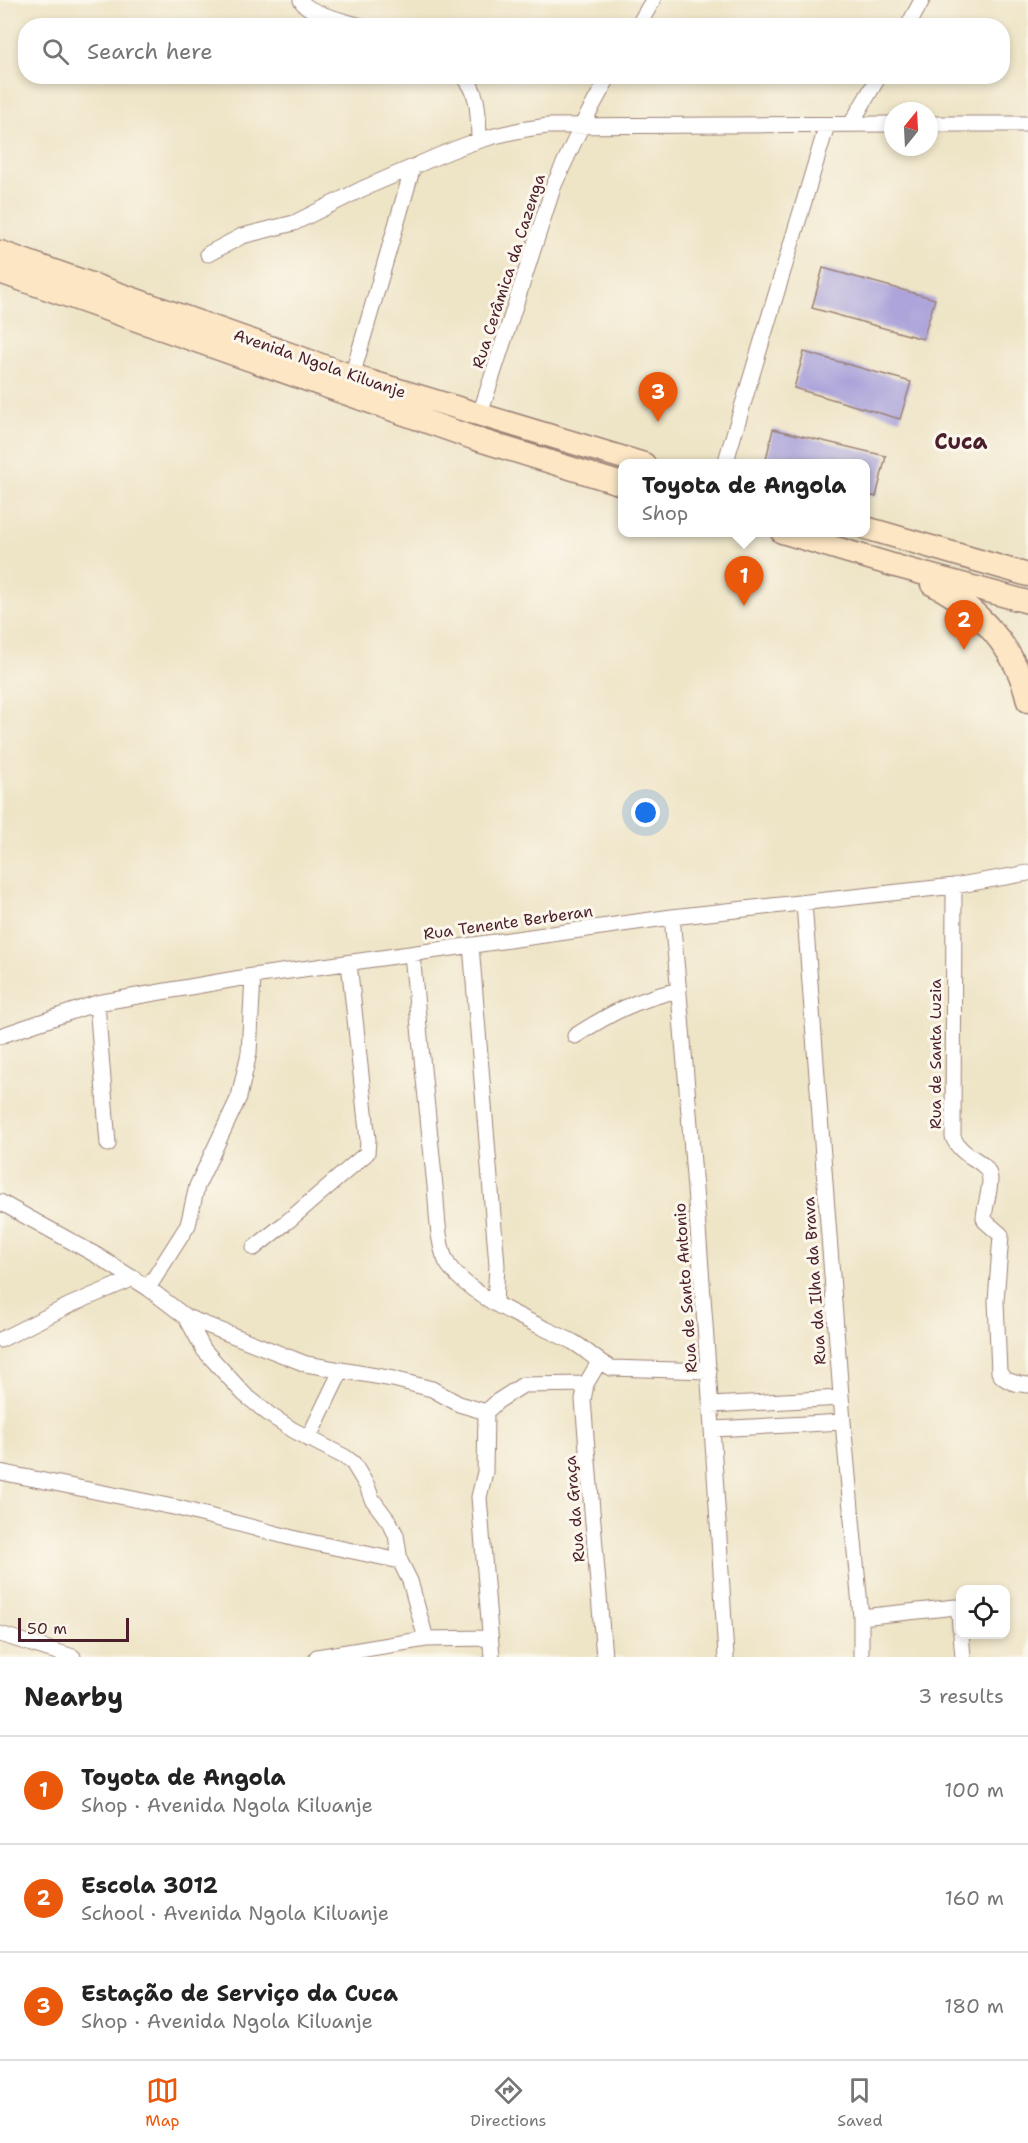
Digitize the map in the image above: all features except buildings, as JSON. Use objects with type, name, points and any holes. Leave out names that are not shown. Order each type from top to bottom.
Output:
[{"type":"main road","name":"Avenida Ngola Kiluanje","points":[[0,252],[352,376],[628,459]]},
{"type":"main road","name":"Avenida Ngola Kiluanje","points":[[0,272],[476,439],[618,483]]},
{"type":"main road","points":[[870,529],[1028,574]]},
{"type":"main road","points":[[799,537],[1028,602]]},
{"type":"main road","points":[[899,567],[947,591],[976,614],[1004,646],[1026,684]]},
{"type":"street","points":[[301,0],[303,5],[315,12],[335,18]]},
{"type":"street","points":[[643,18],[653,0]]},
{"type":"street","points":[[912,18],[922,0]]},
{"type":"street","points":[[470,84],[476,96],[479,139]]},
{"type":"street","name":"Rua Cerâmica da Cazenga","points":[[480,414],[546,208],[582,125],[605,84]]},
{"type":"street","points":[[851,124],[874,84]]},
{"type":"street","points":[[208,254],[242,236],[302,220],[362,189],[479,139],[520,130],[582,125],[884,124]]},
{"type":"street","points":[[938,124],[1028,124]]},
{"type":"street","points":[[727,459],[827,125]]},
{"type":"street","points":[[352,376],[413,166]]},
{"type":"street","name":"Rua Tenente Berberan","points":[[0,1036],[97,1003],[253,976],[672,917],[954,886],[1028,873]]},
{"type":"street","name":"Rua de Santa Luzia","points":[[954,886],[953,1137],[957,1147],[963,1153],[982,1163],[987,1170],[990,1179],[984,1218],[1001,1235],[996,1301],[998,1367],[1002,1377],[1018,1384],[1028,1385]]},
{"type":"street","name":"Rua da Ilha da Brava","points":[[804,903],[841,1398],[861,1617],[861,1657]]},
{"type":"street","name":"Rua de Santo Antonio","points":[[672,917],[714,1430],[726,1657]]},
{"type":"street","points":[[471,945],[496,1256],[495,1303]]},
{"type":"street","points":[[412,954],[442,1249],[447,1264],[457,1276],[495,1303],[584,1348],[599,1362],[611,1368],[709,1371]]},
{"type":"street","points":[[254,1248],[367,1153],[368,1140],[349,963]]},
{"type":"street","points":[[148,1288],[188,1225],[197,1186],[239,1097],[249,1053],[253,976]]},
{"type":"street","points":[[575,1036],[631,1003],[679,990]]},
{"type":"street","points":[[97,1003],[108,1144]]},
{"type":"street","points":[[0,1202],[134,1278],[186,1317],[319,1368],[393,1379],[432,1389],[459,1404],[486,1412]]},
{"type":"street","points":[[0,1340],[70,1305],[134,1278]]},
{"type":"street","points":[[186,1317],[204,1350],[230,1380],[270,1415],[308,1439],[354,1463],[372,1499],[396,1535],[400,1561],[410,1581],[426,1639]]},
{"type":"street","name":"Rua da Graça","points":[[599,1362],[586,1384],[583,1400],[604,1657]]},
{"type":"street","points":[[308,1439],[340,1371]]},
{"type":"street","points":[[492,1657],[479,1497],[485,1472],[486,1412],[498,1401],[523,1385],[586,1384]]},
{"type":"street","points":[[711,1404],[841,1398]]},
{"type":"street","points":[[714,1430],[843,1422]]},
{"type":"street","points":[[0,1472],[178,1508],[296,1539],[400,1561]]},
{"type":"street","points":[[861,1617],[956,1607]]},
{"type":"street","points":[[0,1634],[73,1657]]},
{"type":"street","points":[[317,1657],[426,1639],[490,1638]]},
{"type":"street","points":[[961,1639],[963,1657]]},
{"type":"place","name":"Estação de Serviço da Cuca","points":[[658,422]]},
{"type":"place","name":"Toyota de Angola","points":[[744,606]]},
{"type":"place","name":"Escola 3012","points":[[964,650]]},
{"type":"district","name":"Cuca","points":[[961,441]]}]
